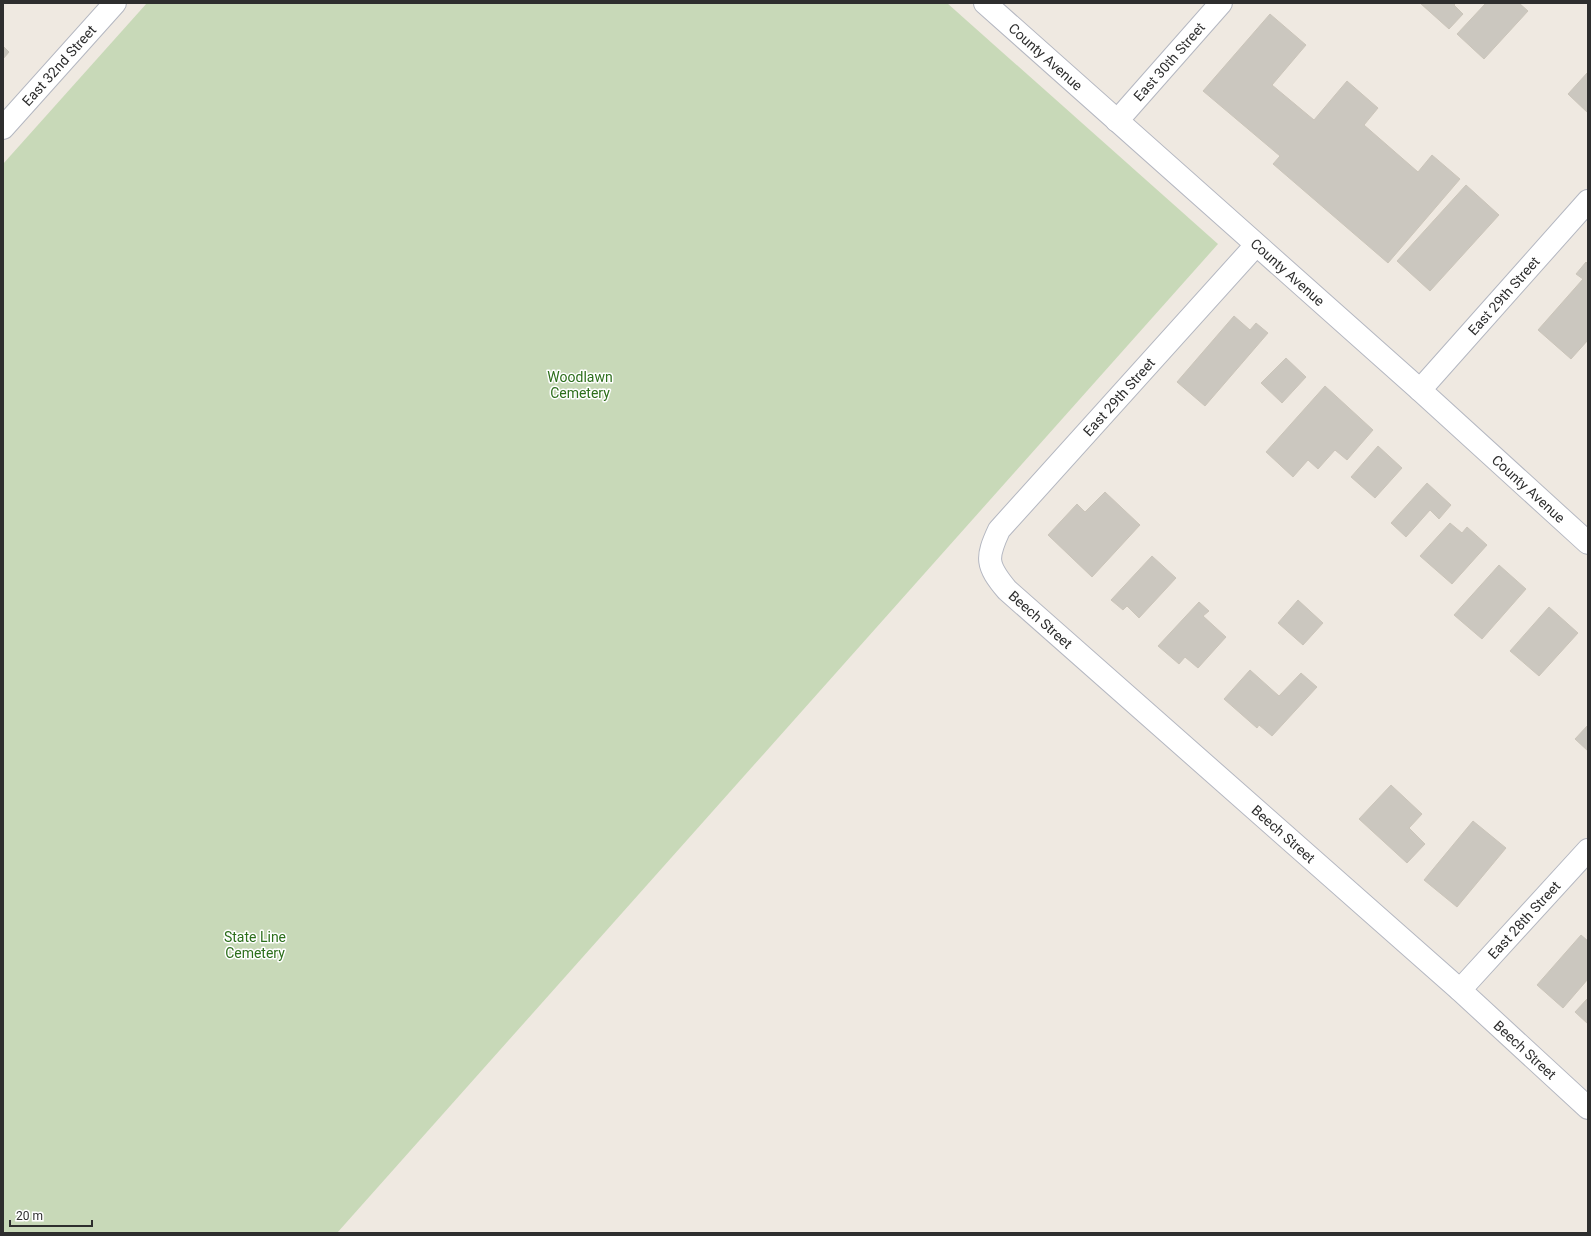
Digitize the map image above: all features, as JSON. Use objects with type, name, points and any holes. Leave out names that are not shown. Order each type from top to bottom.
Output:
[{"type":"street","name":"East 32nd Street","points":[[3,128],[115,3]]},
{"type":"street","name":"County Avenue","points":[[985,3],[1420,390],[1588,543]]},
{"type":"street","name":"East 30th Street","points":[[1117,121],[1221,3]]},
{"type":"street","name":"East 29th Street","points":[[1420,390],[1588,201]]},
{"type":"street","name":"East 29th Street","points":[[989,554],[999,530],[1256,245]]},
{"type":"street","name":"Beech Street","points":[[989,554],[991,566],[1006,590],[1460,990],[1588,1108]]},
{"type":"street","name":"East 28th Street","points":[[1460,990],[1588,850]]},
{"type":"green space","name":"Woodlawn Cemetery","points":[[147,3],[947,3],[1218,244],[337,1233],[3,1233],[3,164]]},
{"type":"building","points":[[1420,3],[1456,3],[1454,5],[1463,14],[1449,29]]},
{"type":"building","points":[[1486,3],[1519,3],[1528,11],[1484,59],[1457,34]]},
{"type":"building","points":[[1270,14],[1306,45],[1272,85],[1314,120],[1347,81],[1378,108],[1364,125],[1418,172],[1432,155],[1460,179],[1388,263],[1273,164],[1280,156],[1203,91]]},
{"type":"building","points":[[3,46],[9,52],[3,59]]},
{"type":"building","points":[[1588,72],[1588,113],[1568,94]]},
{"type":"building","points":[[1466,185],[1499,215],[1430,291],[1397,261]]},
{"type":"building","points":[[1586,262],[1588,264],[1588,340],[1571,359],[1538,330],[1583,279],[1576,274]]},
{"type":"building","points":[[1234,316],[1250,330],[1256,323],[1268,333],[1205,406],[1177,382]]},
{"type":"building","points":[[1286,358],[1306,377],[1282,403],[1261,383]]},
{"type":"building","points":[[1325,386],[1373,430],[1347,460],[1335,450],[1318,469],[1308,460],[1293,477],[1266,452]]},
{"type":"building","points":[[1378,446],[1402,468],[1375,498],[1351,477]]},
{"type":"building","points":[[1427,483],[1451,505],[1439,519],[1430,510],[1406,537],[1391,523]]},
{"type":"building","points":[[1105,492],[1140,525],[1092,577],[1048,535],[1077,504],[1085,512]]},
{"type":"building","points":[[1450,523],[1462,533],[1467,527],[1487,545],[1452,584],[1420,556]]},
{"type":"building","points":[[1152,556],[1176,578],[1139,618],[1127,606],[1123,610],[1111,600]]},
{"type":"building","points":[[1499,565],[1526,589],[1482,639],[1454,615]]},
{"type":"building","points":[[1298,600],[1323,623],[1303,645],[1278,623]]},
{"type":"building","points":[[1199,602],[1209,611],[1203,616],[1226,637],[1198,668],[1185,657],[1179,664],[1158,646]]},
{"type":"building","points":[[1549,607],[1578,633],[1539,676],[1510,651]]},
{"type":"building","points":[[1250,670],[1279,696],[1301,673],[1317,687],[1272,736],[1259,725],[1257,728],[1224,699]]},
{"type":"building","points":[[1588,725],[1588,751],[1575,739]]},
{"type":"building","points":[[1391,785],[1422,814],[1409,828],[1425,844],[1407,863],[1359,819]]},
{"type":"building","points":[[1473,821],[1506,848],[1457,907],[1424,880]]},
{"type":"building","points":[[1581,935],[1588,941],[1588,979],[1563,1008],[1537,985]]},
{"type":"building","points":[[1588,998],[1588,1024],[1575,1012]]},
{"type":"park label","name":"State Line Cemetery","points":[[255,946]]}]
